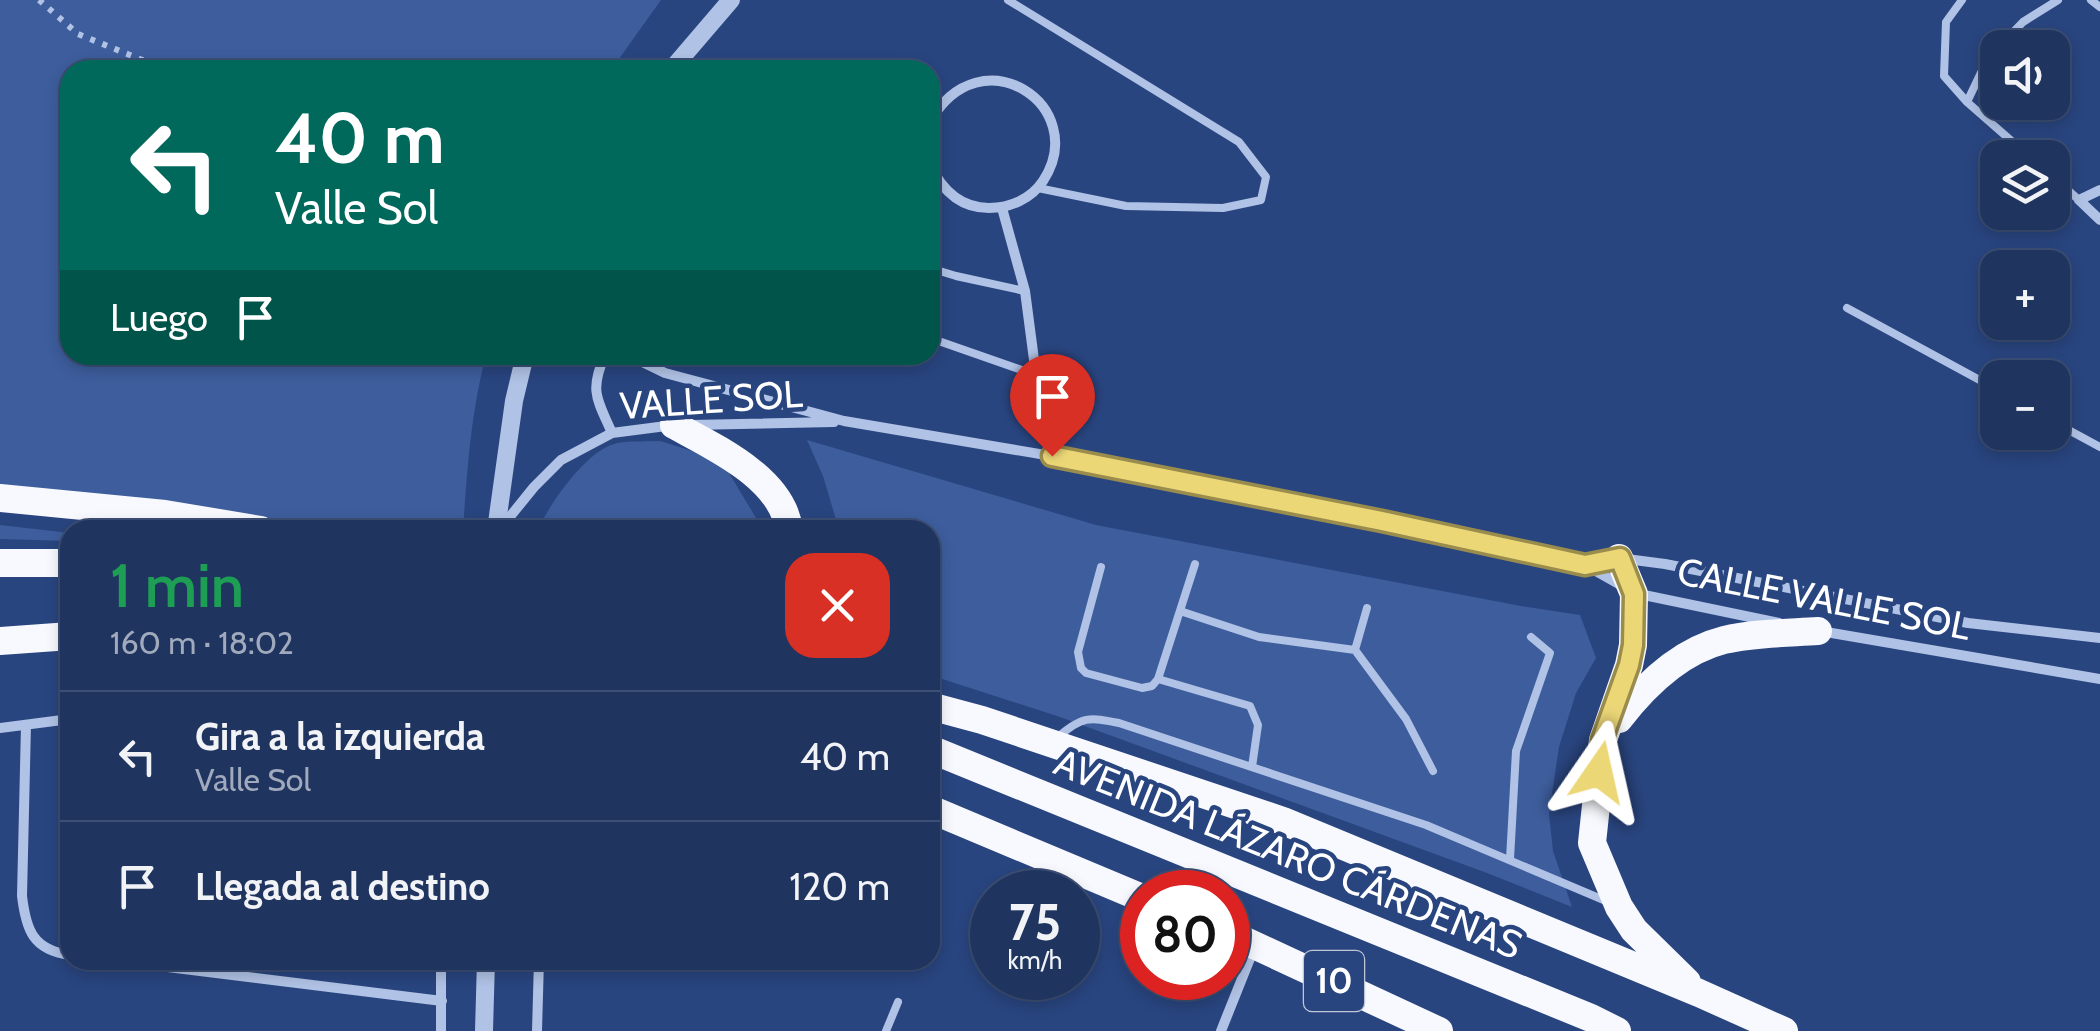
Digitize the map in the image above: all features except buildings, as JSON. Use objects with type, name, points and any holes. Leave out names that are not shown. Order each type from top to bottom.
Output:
[{"type":"highway","points":[[674,425],[736,459],[770,490],[788,520]]},
{"type":"highway","points":[[0,498],[201,520]]},
{"type":"highway","points":[[1620,558],[1634,594],[1633,645],[1602,740],[1592,843],[1619,907],[1634,930],[1699,993]]},
{"type":"highway","points":[[0,563],[60,563]]},
{"type":"highway","points":[[1602,740],[1640,690],[1680,660],[1722,640],[1818,631]]},
{"type":"highway","points":[[0,641],[60,637]]},
{"type":"highway","points":[[940,709],[1283,821],[1784,1031]]},
{"type":"highway","name":"AVENIDA LÁZARO CÁRDENAS","points":[[940,752],[1617,1031]]},
{"type":"highway","points":[[940,813],[1120,889]]},
{"type":"highway","name":"10","points":[[1250,943],[1439,1031]]},
{"type":"street","points":[[680,60],[732,0]]},
{"type":"street","points":[[940,105],[954,91],[973,82],[994,80],[1014,84],[1046,110],[1054,130],[1055,150],[1050,170],[1038,188],[1002,208],[967,204],[940,185]]},
{"type":"street","points":[[2100,190],[2079,200],[2100,220]]},
{"type":"street","points":[[1002,208],[1025,291],[1052,456]]},
{"type":"street","points":[[499,520],[514,400],[523,365]]},
{"type":"street","points":[[601,365],[596,394],[612,432]]},
{"type":"street","name":"VALLE SOL","points":[[649,365],[665,373],[844,422],[1226,489],[1585,565]]},
{"type":"street","name":"VALLE SOL","points":[[506,520],[560,460],[612,432],[674,425],[844,422]]},
{"type":"street","name":"CALLE VALLE SOL","points":[[1585,565],[1620,558],[1665,564],[1968,623],[2100,638]]},
{"type":"street","name":"CALLE VALLE SOL","points":[[1585,565],[1634,594],[1818,631],[2100,679]]},
{"type":"street","points":[[0,728],[60,720]]},
{"type":"street","points":[[26,725],[24,914],[38,944],[60,954]]},
{"type":"street","points":[[1221,1031],[1255,945]]},
{"type":"street","points":[[192,970],[442,1001]]},
{"type":"street","points":[[440,1031],[441,970]]},
{"type":"street","points":[[484,1031],[486,970]]},
{"type":"street","points":[[537,1031],[539,970]]},
{"type":"lane","points":[[1008,0],[1239,142],[1266,177],[1261,200],[1223,208],[1126,206],[1038,188]]},
{"type":"lane","points":[[1962,0],[1946,22],[1944,76],[2010,140]]},
{"type":"lane","points":[[2015,30],[2058,0]]},
{"type":"lane","points":[[2091,0],[2100,7]]},
{"type":"lane","points":[[1967,102],[1980,75]]},
{"type":"lane","points":[[2070,192],[2079,200]]},
{"type":"lane","points":[[940,271],[1025,291]]},
{"type":"lane","points":[[1847,308],[1980,380]]},
{"type":"lane","points":[[940,341],[1036,375]]},
{"type":"lane","points":[[2070,430],[2100,446]]},
{"type":"lane","points":[[1101,567],[1078,652],[1081,668],[1086,673],[1142,688],[1152,686],[1158,679],[1195,564]]},
{"type":"lane","points":[[1355,650],[1367,608]]},
{"type":"lane","points":[[1180,611],[1259,636],[1355,650],[1406,719],[1433,771]]},
{"type":"lane","points":[[1510,859],[1516,751],[1550,653],[1531,636]]},
{"type":"lane","points":[[1158,679],[1250,706],[1258,725],[1252,767]]},
{"type":"lane","points":[[1051,742],[1080,720],[1096,718],[1119,723],[1426,825],[1619,907]]},
{"type":"lane","points":[[886,1031],[898,1002]]},
{"type":"path","points":[[39,0],[78,34],[142,60]]},
{"type":"shaded area","points":[[0,0],[661,0],[618,60],[60,60],[60,365],[484,365],[473,420],[464,520],[155,520],[0,501]]},
{"type":"shaded area","points":[[807,440],[1096,525],[1580,615],[1596,658],[1576,693],[1559,747],[1549,814],[1553,851],[1572,907],[1060,717],[940,678],[940,520],[836,520]]},
{"type":"shaded area","points":[[660,441],[726,468],[756,520],[543,520],[568,482],[590,459],[622,442]]},
{"type":"shaded area","points":[[0,525],[60,532],[60,541],[0,539]]},
{"type":"route","points":[[1052,456],[1585,565],[1620,558],[1634,594],[1633,645],[1602,740],[1599,772]]}]
